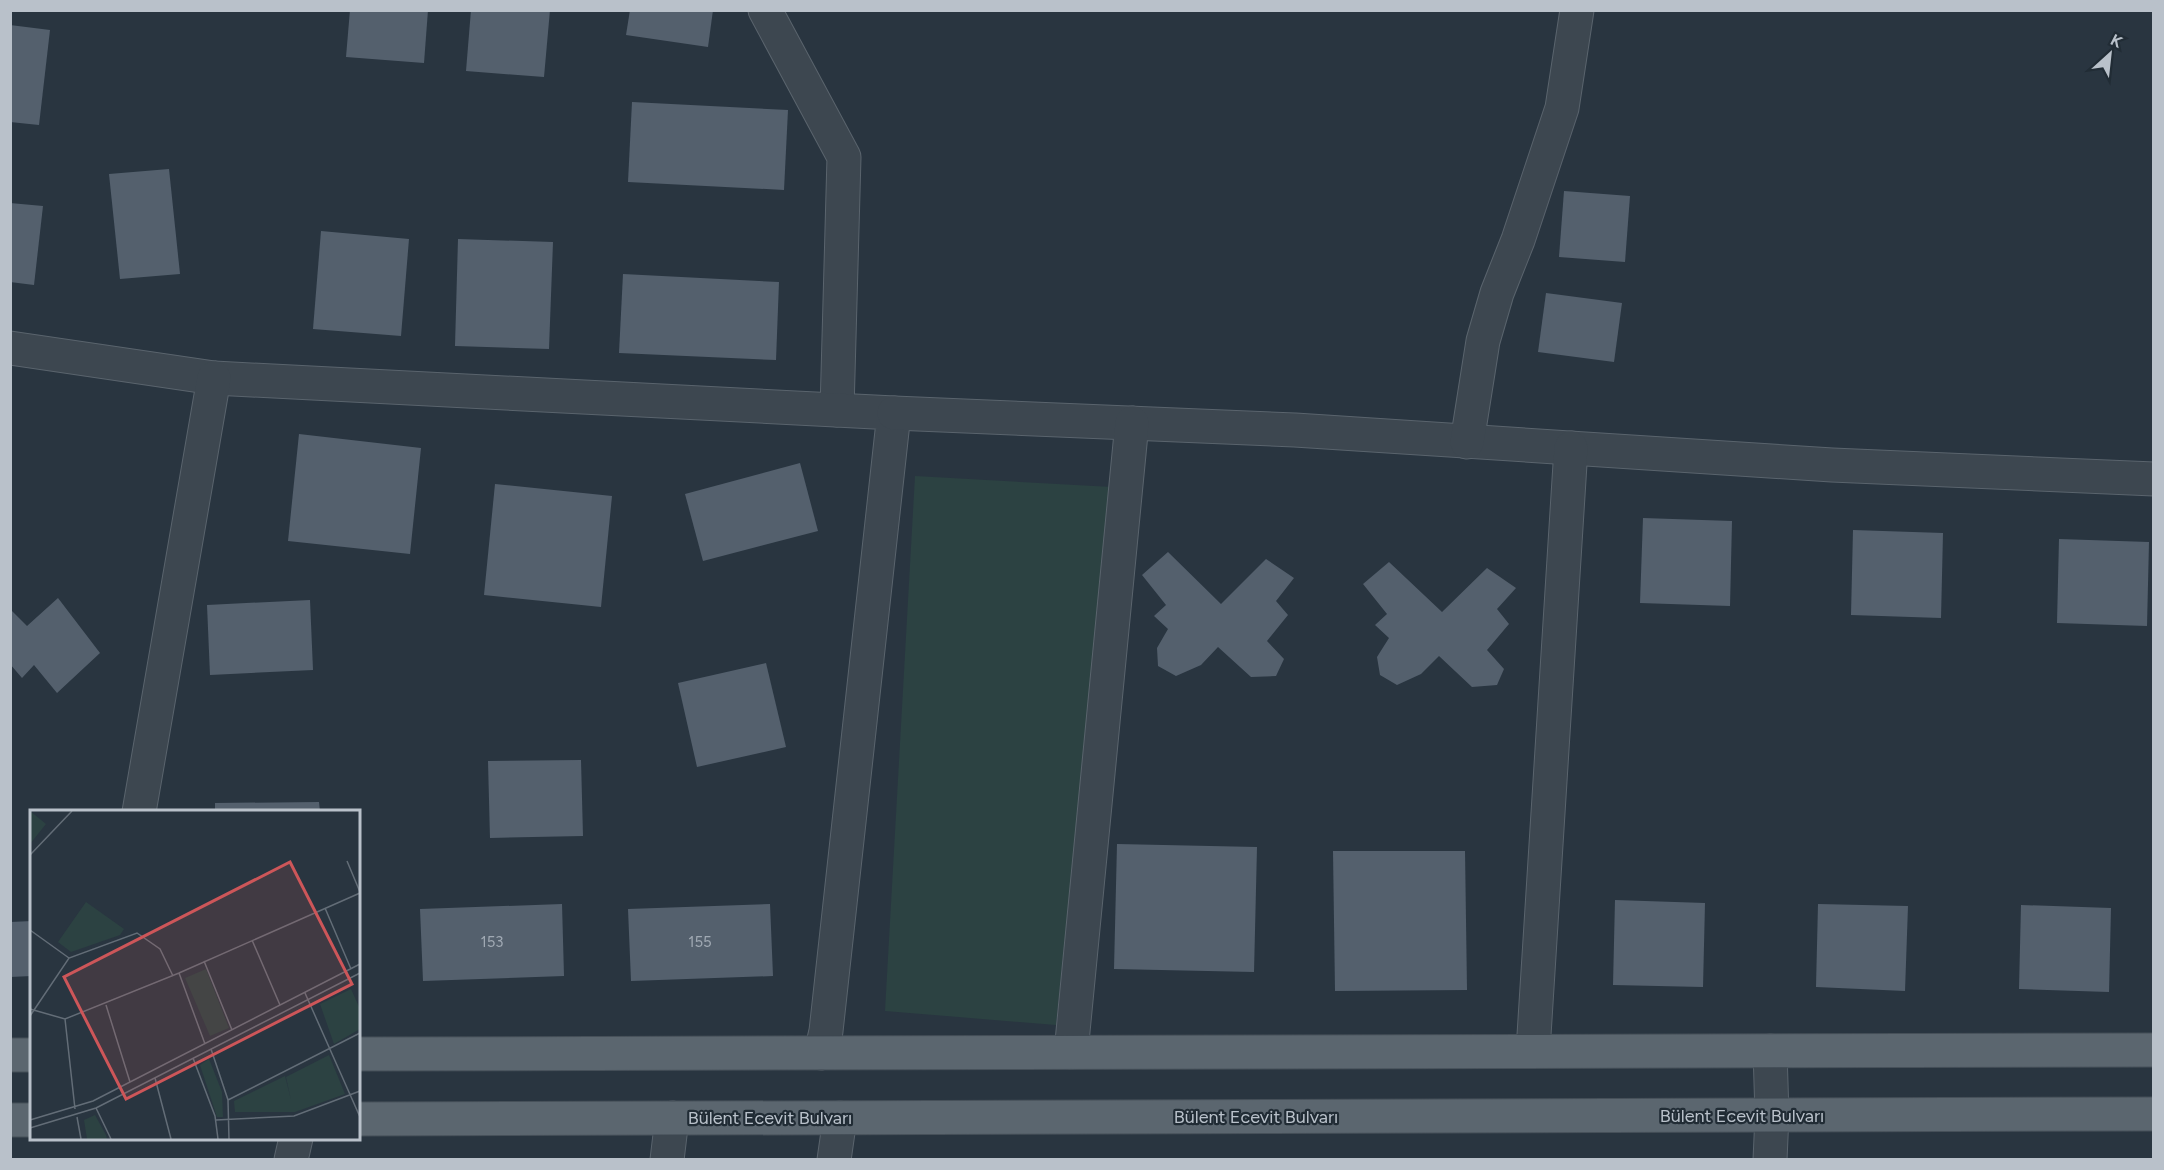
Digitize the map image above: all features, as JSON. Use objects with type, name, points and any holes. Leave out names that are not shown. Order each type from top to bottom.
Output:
[{"type":"main road","points":[[360,1054],[2154,1050]]},
{"type":"main road","points":[[10,1055],[30,1055]]},
{"type":"main road","name":"Bülent Ecevit Bulvarı","points":[[360,1119],[2154,1114]]},
{"type":"main road","points":[[10,1120],[30,1120]]},
{"type":"street","points":[[765,10],[844,157],[837,410]]},
{"type":"street","points":[[1467,442],[1483,341],[1497,293],[1518,240],[1562,108],[1577,10]]},
{"type":"street","points":[[10,348],[214,378],[894,413],[1295,430],[1832,465],[2154,479]]},
{"type":"street","points":[[139,810],[214,378]]},
{"type":"street","points":[[821,1053],[826,1031],[894,413]]},
{"type":"street","points":[[1071,1052],[1132,423]]},
{"type":"street","points":[[1533,1051],[1571,448]]},
{"type":"street","points":[[1770,1051],[1772,1115],[1770,1160]]},
{"type":"street","points":[[667,1160],[672,1118]]},
{"type":"street","points":[[834,1160],[840,1118]]},
{"type":"street","points":[[291,1160],[296,1140]]},
{"type":"green space","points":[[915,476],[1112,487],[1056,1025],[885,1011]]},
{"type":"building","points":[[350,10],[428,10],[424,63],[346,57]]},
{"type":"building","points":[[471,10],[550,10],[544,77],[466,71]]},
{"type":"building","points":[[630,10],[713,10],[708,47],[626,35]]},
{"type":"building","points":[[10,25],[50,30],[39,125],[10,122]]},
{"type":"building","points":[[632,102],[788,110],[784,190],[628,182]]},
{"type":"building","points":[[169,169],[180,274],[120,279],[109,174]]},
{"type":"building","points":[[1564,191],[1630,196],[1625,262],[1559,257]]},
{"type":"building","points":[[10,203],[43,206],[34,285],[10,282]]},
{"type":"building","points":[[321,231],[409,239],[401,336],[313,329]]},
{"type":"building","points":[[458,239],[553,242],[549,349],[455,346]]},
{"type":"building","points":[[623,274],[779,282],[776,360],[619,353]]},
{"type":"building","points":[[1546,293],[1622,303],[1614,362],[1538,352]]},
{"type":"building","points":[[299,434],[421,448],[410,554],[288,541]]},
{"type":"building","points":[[800,463],[818,531],[703,561],[685,494]]},
{"type":"building","points":[[495,484],[612,496],[601,607],[484,595]]},
{"type":"building","points":[[1643,518],[1732,521],[1730,606],[1640,603]]},
{"type":"building","points":[[1853,530],[1943,533],[1941,618],[1851,615]]},
{"type":"building","points":[[2059,539],[2149,542],[2147,626],[2057,623]]},
{"type":"building","points":[[1168,552],[1221,604],[1266,559],[1294,578],[1276,601],[1288,615],[1267,641],[1284,659],[1276,676],[1251,677],[1218,647],[1201,665],[1176,676],[1158,666],[1157,648],[1168,629],[1154,616],[1166,605],[1142,575]]},
{"type":"building","points":[[1389,562],[1442,612],[1487,568],[1516,588],[1497,609],[1509,624],[1487,650],[1504,669],[1497,685],[1472,687],[1439,656],[1421,674],[1397,685],[1380,675],[1377,657],[1389,638],[1375,625],[1387,614],[1363,584]]},
{"type":"building","points":[[58,598],[100,653],[57,693],[34,665],[22,678],[10,664],[10,609],[27,626]]},
{"type":"building","points":[[310,600],[313,670],[210,675],[207,605]]},
{"type":"building","points":[[766,663],[786,747],[697,767],[678,683]]},
{"type":"building","points":[[581,760],[583,836],[490,838],[488,761]]},
{"type":"building","points":[[319,802],[320,810],[215,810],[215,803]]},
{"type":"building","points":[[1117,844],[1257,847],[1254,972],[1114,969]]},
{"type":"building","points":[[1333,851],[1465,851],[1467,990],[1335,991]]},
{"type":"building","points":[[1615,900],[1705,903],[1703,987],[1613,985]]},
{"type":"building","points":[[562,904],[564,976],[423,981],[420,909]]},
{"type":"building","points":[[770,904],[773,976],[631,981],[628,909]]},
{"type":"building","points":[[1818,904],[1908,906],[1905,991],[1816,987]]},
{"type":"building","points":[[2021,905],[2111,908],[2109,992],[2019,989]]},
{"type":"building","points":[[30,921],[30,976],[10,977],[10,922]]}]
